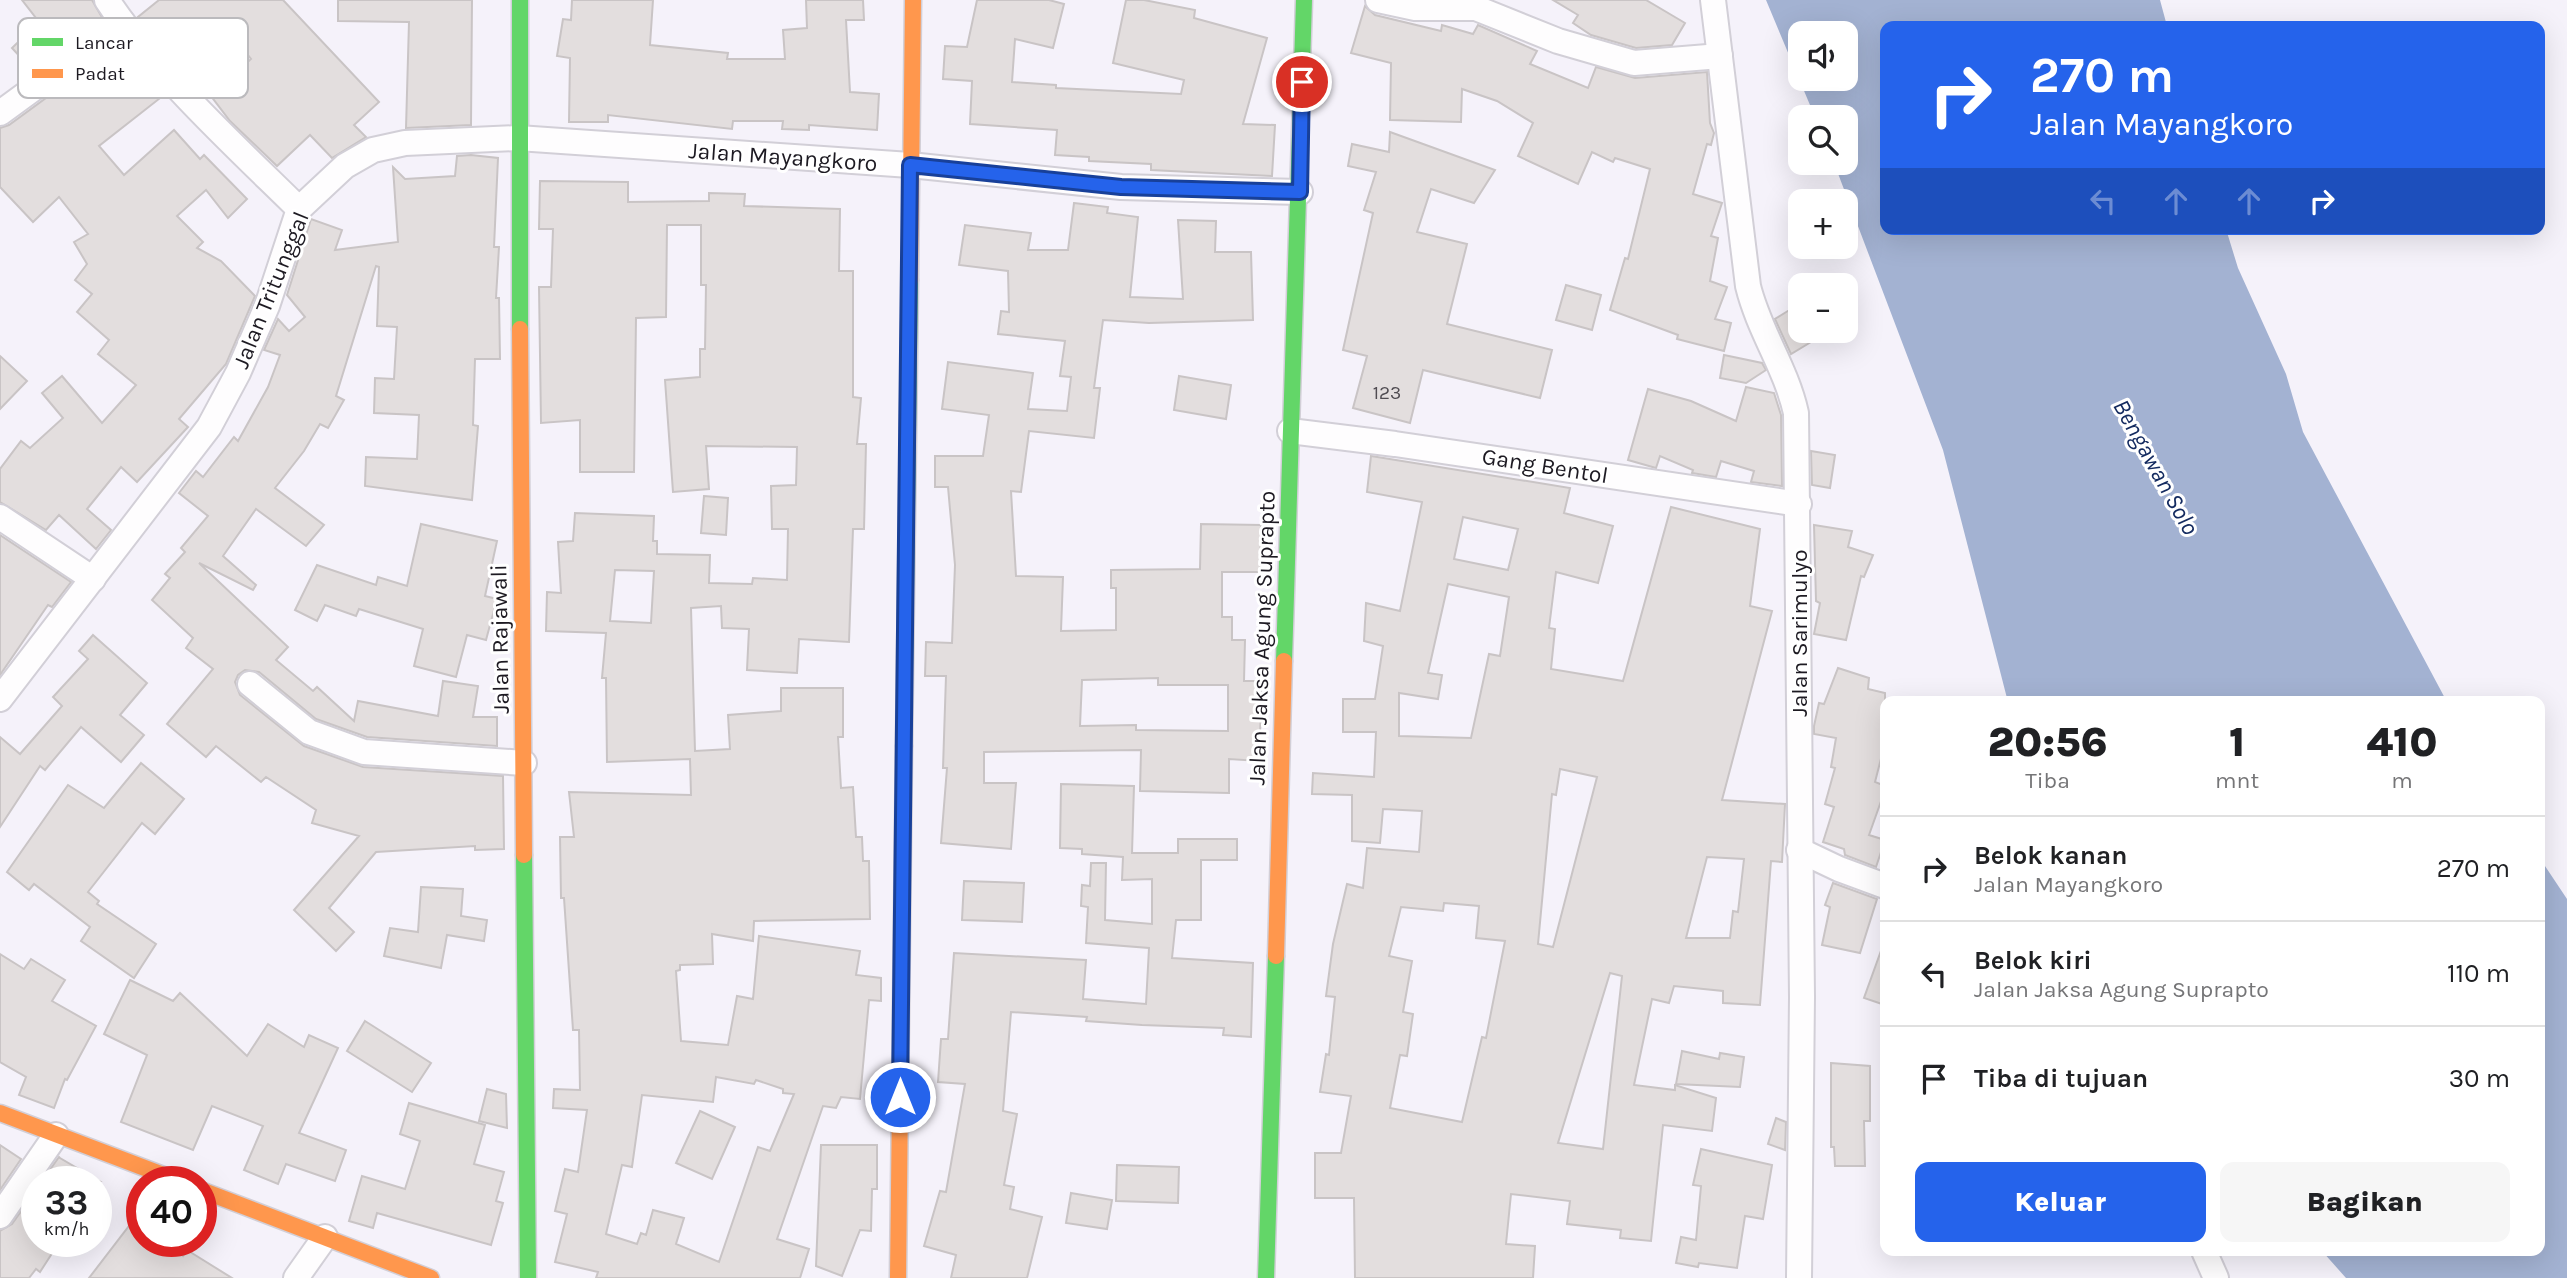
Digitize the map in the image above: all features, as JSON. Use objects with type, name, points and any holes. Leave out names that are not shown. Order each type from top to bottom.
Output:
[{"type":"main road","name":"Jalan Rajawali","points":[[520,0],[518,138],[528,1278]]},
{"type":"main road","points":[[898,1278],[913,0]]},
{"type":"main road","name":"Jalan Jaksa Agung Suprapto","points":[[1266,1278],[1304,0]]},
{"type":"main road","points":[[0,1113],[139,1166]]},
{"type":"main road","points":[[217,1196],[431,1278]]},
{"type":"street","points":[[107,0],[120,18]]},
{"type":"street","points":[[1378,0],[1415,8],[1479,4],[1558,41],[1634,63],[1720,56]]},
{"type":"street","name":"Jalan Sarimulyo","points":[[1713,0],[1748,286],[1755,313],[1791,391],[1796,413],[1802,997],[1799,1278]]},
{"type":"street","points":[[0,113],[20,98]]},
{"type":"street","points":[[194,98],[299,209]]},
{"type":"street","name":"Jalan Mayangkoro","points":[[518,138],[910,165],[1121,187],[1300,192]]},
{"type":"street","name":"Jalan Tritunggal","points":[[0,699],[209,427],[238,373],[267,306],[299,209],[345,166],[373,150],[405,143],[518,138]]},
{"type":"street","name":"Gang Bentol","points":[[1290,431],[1395,443],[1799,505]]},
{"type":"street","points":[[0,517],[93,579]]},
{"type":"street","points":[[250,684],[309,732],[364,752],[524,763]]},
{"type":"street","points":[[1799,850],[1880,884]]},
{"type":"street","points":[[0,1216],[56,1135]]},
{"type":"street","points":[[296,1278],[324,1237]]},
{"type":"street","points":[[2206,1256],[2216,1278]]},
{"type":"water","name":"Bengawan Solo","points":[[1766,0],[2160,0],[2166,21],[1880,21],[1880,235],[2228,235],[2238,268],[2286,374],[2303,432],[2444,696],[2006,696],[1943,450],[1858,226],[1858,189],[1844,189],[1839,175],[1858,175],[1858,105],[1810,105],[1804,91],[1858,91],[1858,21],[1788,21],[1788,53]]},
{"type":"water","points":[[2545,866],[2567,899],[2567,1278],[2346,1278],[2326,1256],[2545,1256]]},
{"type":"building","points":[[22,0],[92,0],[102,18],[36,18]]},
{"type":"building","points":[[159,0],[283,0],[379,102],[354,125],[366,137],[332,158],[310,135],[277,166],[230,121],[213,98],[248,98],[248,62],[251,59],[248,55],[248,18],[138,17]]},
{"type":"building","points":[[338,0],[472,0],[471,125],[406,128],[409,22],[338,21]]},
{"type":"building","points":[[572,0],[653,0],[650,45],[728,53],[727,59],[785,59],[783,30],[807,28],[806,0],[863,0],[864,20],[846,20],[850,92],[879,94],[877,130],[809,125],[809,130],[782,129],[783,121],[733,121],[732,129],[608,115],[608,122],[569,122],[570,58],[557,56],[563,19],[571,20]]},
{"type":"building","points":[[977,0],[1049,0],[1064,4],[1053,48],[1015,39],[1012,82],[1056,85],[1056,88],[1181,94],[1184,80],[1113,63],[1126,0],[1144,0],[1195,10],[1194,18],[1267,38],[1243,124],[1275,125],[1272,176],[1151,170],[1151,164],[1089,161],[1089,157],[1055,155],[1057,130],[970,124],[972,81],[943,79],[945,46],[967,47]]},
{"type":"building","points":[[1553,0],[1646,0],[1685,23],[1672,45],[1636,48],[1591,35],[1573,23],[1578,15]]},
{"type":"building","points":[[1365,6],[1375,15],[1441,31],[1442,25],[1473,34],[1478,25],[1537,51],[1530,64],[1588,88],[1596,67],[1635,78],[1707,72],[1710,123],[1714,133],[1711,145],[1707,144],[1693,194],[1722,203],[1711,236],[1718,238],[1710,281],[1727,287],[1715,319],[1731,323],[1724,351],[1677,339],[1678,335],[1610,310],[1625,258],[1628,259],[1650,169],[1615,158],[1613,162],[1592,152],[1578,184],[1518,156],[1533,123],[1497,101],[1462,89],[1461,122],[1390,120],[1391,63],[1351,53]]},
{"type":"building","points":[[18,42],[18,55],[12,48]]},
{"type":"building","points":[[46,98],[160,98],[99,146],[124,175],[174,130],[200,159],[204,155],[247,199],[228,218],[206,190],[177,216],[203,242],[197,248],[221,261],[255,296],[226,364],[179,419],[188,427],[137,482],[121,467],[87,509],[111,530],[96,549],[59,515],[46,530],[0,502],[0,469],[21,441],[30,448],[63,418],[42,393],[62,376],[102,423],[136,385],[98,354],[109,340],[77,312],[92,294],[75,280],[87,264],[74,242],[88,234],[59,197],[33,222],[0,187],[0,128],[9,125]]},
{"type":"building","points":[[1390,132],[1495,170],[1474,203],[1431,189],[1417,232],[1467,244],[1447,324],[1552,350],[1540,398],[1423,370],[1410,423],[1353,408],[1367,356],[1343,350],[1373,213],[1364,210],[1376,172],[1348,166],[1352,144],[1389,152]]},
{"type":"building","points":[[457,156],[498,158],[494,247],[499,247],[496,298],[499,298],[500,359],[475,359],[473,425],[478,426],[472,500],[365,486],[366,457],[417,459],[419,415],[374,413],[375,378],[394,379],[397,327],[377,326],[379,267],[376,266],[336,396],[344,400],[328,428],[320,424],[304,451],[275,488],[324,525],[306,546],[256,509],[223,556],[256,585],[253,590],[199,563],[288,647],[276,660],[313,691],[317,687],[354,721],[358,701],[438,716],[443,681],[478,686],[473,717],[497,717],[497,746],[367,737],[316,719],[259,672],[245,670],[238,675],[235,682],[240,695],[304,746],[363,767],[503,776],[504,849],[475,850],[475,846],[376,852],[329,908],[354,932],[336,951],[294,910],[359,836],[312,823],[316,810],[266,777],[261,782],[216,746],[206,757],[167,724],[213,669],[186,648],[193,638],[152,600],[170,578],[165,574],[185,552],[181,548],[208,516],[179,493],[196,471],[203,477],[234,437],[238,441],[268,387],[280,355],[264,350],[278,319],[289,331],[305,317],[287,295],[311,219],[342,230],[335,250],[398,242],[393,167],[405,179],[455,176]]},
{"type":"building","points":[[540,181],[628,182],[628,202],[709,201],[709,193],[745,194],[744,206],[840,209],[839,271],[853,271],[853,397],[861,398],[857,444],[866,444],[864,529],[853,529],[849,642],[799,639],[797,673],[747,670],[749,629],[722,628],[721,606],[691,608],[695,751],[730,749],[728,715],[781,711],[781,688],[843,688],[843,737],[838,737],[841,788],[853,787],[856,837],[862,837],[863,861],[869,861],[870,919],[754,921],[753,941],[712,934],[713,964],[680,965],[680,970],[676,971],[681,1041],[728,1045],[737,996],[753,999],[759,936],[860,951],[856,975],[881,978],[881,1001],[869,1000],[860,1099],[841,1097],[836,1108],[823,1106],[777,1239],[809,1249],[800,1278],[596,1278],[598,1272],[555,1262],[567,1214],[555,1211],[565,1169],[578,1172],[587,1110],[553,1108],[554,1089],[580,1090],[579,1030],[573,1030],[564,898],[561,898],[560,837],[574,837],[569,792],[691,795],[690,759],[607,762],[606,678],[602,678],[606,633],[546,631],[547,592],[561,593],[558,542],[573,541],[575,513],[654,516],[653,541],[657,541],[657,554],[710,555],[709,583],[752,584],[753,578],[787,580],[788,529],[772,529],[771,486],[796,485],[797,447],[706,446],[709,489],[673,492],[665,380],[700,377],[700,349],[705,349],[706,285],[701,285],[701,225],[667,225],[666,317],[636,318],[634,472],[580,472],[580,420],[541,423],[539,287],[551,287],[553,229],[539,229]],"holes":[[[615,570],[654,571],[651,623],[610,621]],[[716,1077],[754,1084],[756,1080],[783,1089],[783,1093],[794,1094],[770,1151],[758,1147],[719,1262],[676,1244],[684,1218],[653,1210],[646,1235],[641,1233],[637,1244],[606,1234],[622,1165],[632,1167],[642,1095],[713,1102]]]},
{"type":"building","points":[[1074,203],[1108,207],[1107,213],[1138,217],[1130,297],[1183,299],[1178,220],[1216,221],[1215,252],[1251,252],[1253,320],[1149,323],[1103,320],[1094,388],[1100,388],[1094,438],[1029,431],[1021,492],[1011,491],[1016,576],[1063,577],[1061,631],[1116,630],[1116,588],[1111,588],[1111,570],[1200,569],[1201,524],[1261,525],[1260,572],[1222,572],[1222,617],[1232,617],[1232,640],[1245,640],[1244,681],[1262,681],[1259,761],[1229,759],[1229,793],[1140,791],[1141,750],[984,752],[984,783],[1016,783],[1011,849],[941,843],[947,768],[943,768],[946,676],[925,676],[926,642],[952,643],[955,565],[948,487],[935,487],[935,456],[983,456],[989,415],[942,409],[948,362],[1033,373],[1028,409],[1067,411],[1071,377],[1060,376],[1065,341],[998,334],[1001,311],[1009,312],[1008,271],[959,265],[965,225],[1031,233],[1028,250],[1068,250]],"holes":[[[1158,678],[1158,685],[1228,685],[1228,731],[1136,730],[1136,725],[1080,726],[1082,680]]]},
{"type":"building","points":[[1566,285],[1601,295],[1592,330],[1556,320]]},
{"type":"building","points":[[1788,311],[1788,343],[1809,343],[1791,354],[1775,319]]},
{"type":"building","points":[[1724,355],[1762,363],[1766,370],[1746,383],[1720,378]]},
{"type":"building","points":[[0,356],[27,381],[0,409]]},
{"type":"building","points":[[1179,376],[1231,385],[1226,419],[1174,410]]},
{"type":"building","points":[[1746,387],[1774,393],[1781,415],[1782,486],[1751,482],[1754,471],[1721,461],[1716,477],[1692,473],[1693,470],[1660,456],[1656,468],[1628,460],[1648,389],[1691,401],[1736,421]]},
{"type":"building","points":[[1811,451],[1835,455],[1830,488],[1812,485]]},
{"type":"building","points":[[1371,456],[1570,488],[1564,513],[1613,526],[1598,583],[1556,572],[1549,628],[1555,629],[1551,669],[1623,681],[1671,507],[1760,529],[1750,606],[1772,611],[1722,800],[1785,804],[1782,862],[1771,861],[1760,1005],[1723,1003],[1723,991],[1674,986],[1669,1003],[1652,999],[1634,1085],[1675,1090],[1675,1085],[1716,1098],[1712,1131],[1663,1125],[1651,1241],[1620,1238],[1621,1230],[1567,1224],[1570,1201],[1511,1194],[1506,1244],[1535,1246],[1533,1278],[1355,1278],[1354,1198],[1315,1198],[1315,1153],[1341,1153],[1351,1096],[1320,1092],[1326,1054],[1329,1055],[1335,997],[1326,996],[1333,944],[1347,884],[1363,888],[1367,848],[1419,852],[1422,811],[1383,809],[1380,843],[1352,841],[1352,795],[1312,794],[1313,773],[1374,777],[1376,732],[1343,732],[1343,699],[1375,699],[1383,646],[1364,641],[1366,603],[1400,611],[1422,502],[1367,492]],"holes":[[[1463,517],[1518,529],[1508,570],[1454,559]],[[1448,584],[1509,597],[1500,656],[1489,654],[1471,738],[1399,736],[1399,693],[1438,699],[1442,675],[1428,673]],[[1560,769],[1597,777],[1553,947],[1538,944],[1552,794],[1556,795]],[[1707,857],[1744,859],[1738,912],[1733,911],[1730,938],[1686,938]],[[1444,903],[1479,906],[1476,938],[1505,941],[1486,1038],[1482,1037],[1462,1122],[1390,1108],[1400,1055],[1407,1056],[1413,1014],[1403,1012],[1412,961],[1389,956],[1401,907],[1443,911]],[[1610,973],[1622,976],[1603,1149],[1558,1143]]]},
{"type":"building","points":[[704,496],[728,498],[726,535],[701,533]]},
{"type":"building","points":[[421,524],[497,541],[485,596],[497,599],[486,640],[467,635],[456,677],[414,666],[423,629],[359,609],[356,616],[325,605],[317,621],[295,610],[317,565],[376,585],[378,577],[407,586]]},
{"type":"building","points":[[1814,525],[1852,531],[1848,547],[1873,555],[1864,577],[1861,576],[1846,640],[1814,634],[1820,603],[1816,601]]},
{"type":"building","points":[[0,535],[71,582],[52,607],[48,605],[0,675]]},
{"type":"building","points":[[93,635],[147,683],[120,715],[144,735],[121,762],[81,727],[45,770],[40,766],[0,827],[0,737],[20,754],[62,706],[53,697],[88,659],[79,651]]},
{"type":"building","points":[[1838,668],[1869,678],[1868,689],[1885,693],[1885,696],[1880,696],[1880,762],[1875,782],[1880,784],[1880,804],[1869,835],[1880,838],[1880,855],[1876,867],[1845,855],[1844,849],[1823,842],[1834,807],[1825,804],[1835,768],[1831,767],[1836,738],[1814,734],[1819,703],[1824,704]]},
{"type":"building","points":[[141,763],[184,799],[155,834],[142,823],[88,892],[99,901],[97,904],[156,944],[134,978],[81,941],[90,927],[34,884],[29,890],[7,872],[68,785],[104,808]]},
{"type":"building","points":[[1061,784],[1134,786],[1132,853],[1178,853],[1178,839],[1237,839],[1237,860],[1201,860],[1201,920],[1176,920],[1172,958],[1253,963],[1251,1037],[1223,1035],[1224,1028],[1086,1021],[1087,1017],[1011,1012],[1003,1111],[1017,1114],[1004,1185],[1014,1187],[1010,1209],[1042,1217],[1027,1278],[951,1278],[956,1255],[924,1246],[940,1191],[946,1192],[965,1084],[938,1082],[941,1039],[948,1039],[954,953],[1086,960],[1083,999],[1146,1004],[1149,948],[1086,943],[1088,907],[1081,906],[1082,885],[1090,886],[1091,863],[1106,863],[1105,920],[1152,924],[1152,879],[1122,880],[1123,857],[1082,854],[1082,849],[1060,848]]},
{"type":"building","points":[[964,881],[1024,883],[1022,922],[962,920]]},
{"type":"building","points":[[1833,883],[1877,899],[1860,953],[1822,945],[1830,907],[1825,905]]},
{"type":"building","points":[[421,887],[463,889],[461,916],[487,920],[484,941],[447,935],[441,968],[384,956],[390,928],[418,932]]},
{"type":"building","points":[[0,954],[24,969],[31,959],[65,980],[52,1001],[96,1026],[67,1080],[65,1079],[54,1108],[19,1095],[26,1077],[0,1062]]},
{"type":"building","points":[[1880,954],[1880,1003],[1864,998]]},
{"type":"building","points":[[130,980],[173,1001],[180,993],[247,1056],[268,1024],[304,1047],[309,1035],[338,1048],[299,1133],[346,1150],[335,1181],[286,1164],[278,1184],[244,1170],[263,1126],[212,1106],[193,1150],[121,1122],[147,1055],[104,1034]]},
{"type":"building","points":[[365,1021],[431,1063],[412,1092],[347,1051]]},
{"type":"building","points":[[1682,1051],[1719,1059],[1720,1053],[1744,1057],[1740,1087],[1676,1084]]},
{"type":"building","points":[[1831,1063],[1870,1066],[1870,1121],[1864,1121],[1865,1166],[1835,1166],[1834,1147],[1831,1147]]},
{"type":"building","points":[[487,1089],[506,1094],[507,1128],[479,1121]]},
{"type":"building","points":[[409,1103],[485,1125],[474,1164],[504,1172],[496,1201],[503,1203],[491,1245],[377,1213],[373,1228],[349,1221],[362,1176],[405,1189],[420,1141],[400,1134]]},
{"type":"building","points":[[700,1111],[735,1127],[712,1179],[676,1163]]},
{"type":"building","points":[[1776,1118],[1786,1122],[1785,1150],[1768,1144]]},
{"type":"building","points":[[0,1145],[21,1159],[0,1190]]},
{"type":"building","points":[[821,1145],[877,1145],[877,1189],[872,1189],[871,1231],[860,1230],[842,1276],[816,1266]]},
{"type":"building","points":[[1701,1149],[1772,1165],[1763,1219],[1745,1216],[1737,1268],[1699,1263],[1698,1267],[1676,1263],[1681,1237],[1696,1240],[1701,1186],[1693,1185]]},
{"type":"building","points":[[59,1157],[74,1166],[53,1166]]},
{"type":"building","points":[[1117,1165],[1179,1167],[1178,1203],[1116,1201]]},
{"type":"building","points":[[1071,1193],[1112,1200],[1107,1229],[1066,1223]]},
{"type":"building","points":[[21,1211],[21,1257],[50,1257],[40,1272],[36,1269],[29,1278],[0,1278],[0,1231],[12,1224]]},
{"type":"building","points":[[126,1230],[126,1257],[198,1257],[232,1278],[89,1278],[105,1257],[112,1257],[112,1248]]},
{"type":"traffic: fast","points":[[520,0],[520,329]]},
{"type":"traffic: fast","points":[[1284,661],[1304,0]]},
{"type":"traffic: fast","points":[[904,746],[910,280]]},
{"type":"traffic: fast","points":[[524,855],[528,1278]]},
{"type":"traffic: fast","points":[[1266,1278],[1276,956]]},
{"type":"traffic: slow","points":[[910,280],[913,0]]},
{"type":"traffic: slow","points":[[520,329],[524,855]]},
{"type":"traffic: slow","points":[[1276,956],[1284,661]]},
{"type":"traffic: slow","points":[[898,1278],[904,746]]},
{"type":"traffic: slow","points":[[0,1113],[140,1166]]},
{"type":"traffic: slow","points":[[217,1196],[431,1278]]},
{"type":"route","points":[[900,1097],[910,165],[1121,187],[1300,192],[1302,82]]}]
